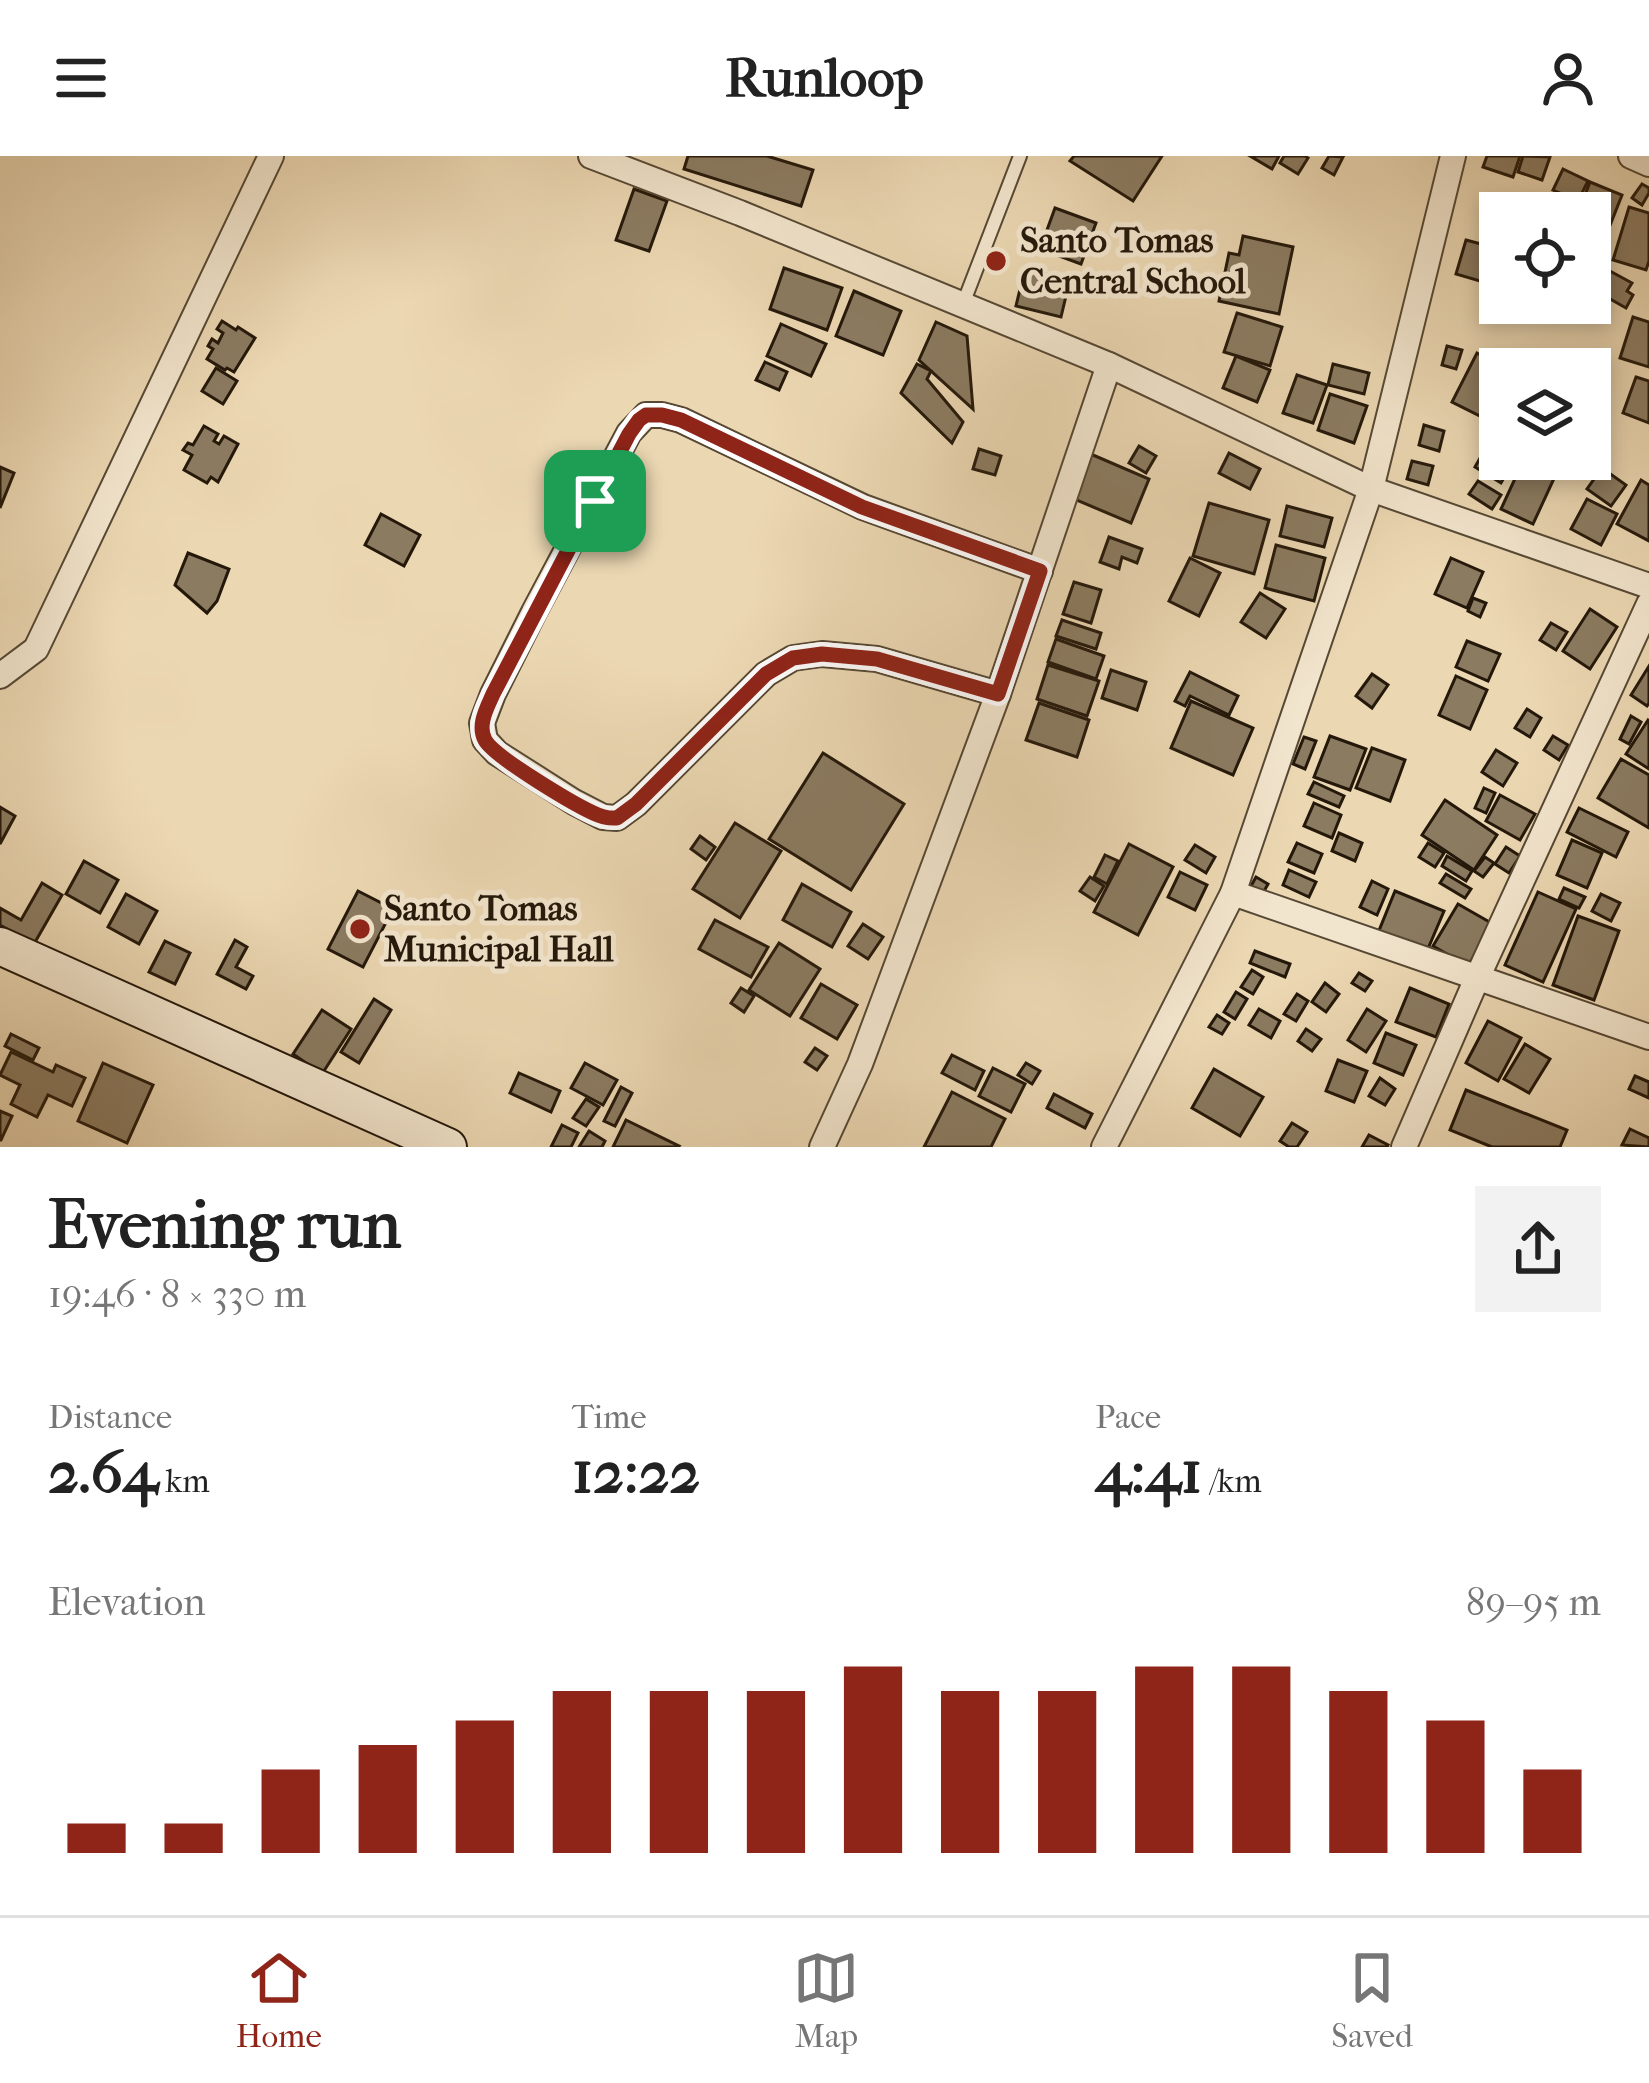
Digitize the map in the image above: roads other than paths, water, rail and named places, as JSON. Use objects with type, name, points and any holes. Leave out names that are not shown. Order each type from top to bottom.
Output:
[{"type":"street","points":[[0,676],[36,649],[271,156]]},
{"type":"street","points":[[591,156],[1109,365],[1371,489],[1649,586]]},
{"type":"street","points":[[1104,1147],[1232,893],[1371,489],[1454,156]]},
{"type":"street","points":[[1631,156],[1649,164]]},
{"type":"street","points":[[822,1147],[860,1064],[998,694],[1109,365]]},
{"type":"street","points":[[998,694],[877,659],[822,654],[793,658],[766,674],[617,818],[603,818],[497,753],[485,740],[482,723],[524,632],[629,434],[646,415],[681,420],[862,507],[1040,571]]},
{"type":"street","points":[[1403,1147],[1649,604]]},
{"type":"street","points":[[1232,893],[1649,1037]]},
{"type":"street","points":[[0,946],[448,1147]]},
{"type":"lane","points":[[963,304],[1020,156]]},
{"type":"place","name":"Santo Tomas Central School","points":[[996,261]]},
{"type":"place","name":"Santo Tomas Municipal Hall","points":[[360,929]]}]
